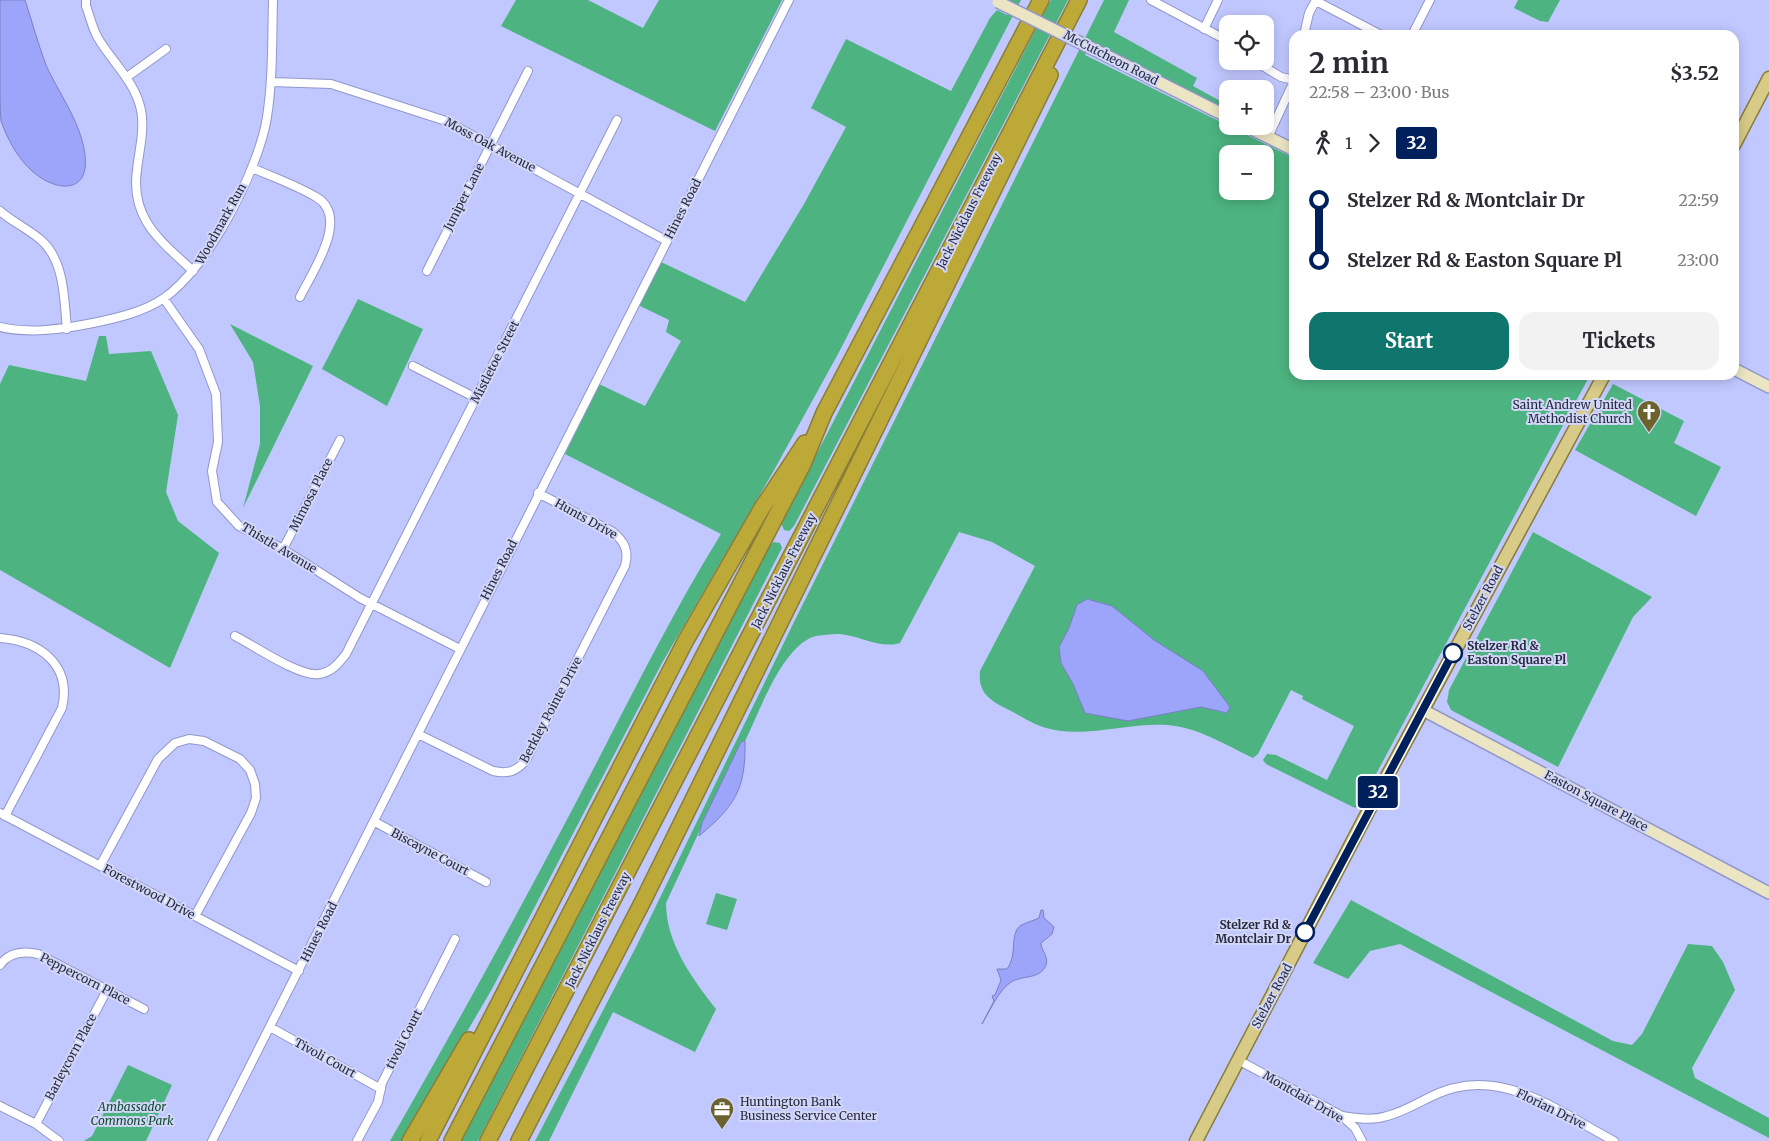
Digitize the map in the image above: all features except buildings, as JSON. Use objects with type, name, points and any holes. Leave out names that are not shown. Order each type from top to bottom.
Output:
[{"type":"highway","points":[[452,1141],[782,506],[803,464],[824,413],[1041,0]]},
{"type":"highway","name":"Jack Nicklaus Freeway","points":[[488,1141],[1079,0]]},
{"type":"highway","points":[[523,1141],[1088,0]]},
{"type":"highway","points":[[428,1141],[686,640],[762,508],[824,413]]},
{"type":"highway","points":[[518,1141],[642,901]]},
{"type":"highway","points":[[410,1141],[532,938]]},
{"type":"main road","points":[[1739,136],[1769,78]]},
{"type":"main road","name":"Stelzer Road","points":[[1196,1141],[1423,710],[1601,380]]},
{"type":"street","points":[[86,0],[86,6],[98,37],[127,77],[141,110],[141,152],[136,171],[137,205],[153,234],[193,271]]},
{"type":"street","name":"Woodmark Run","points":[[0,327],[14,330],[67,329],[126,316],[164,299],[193,271],[214,241],[252,168],[267,119],[271,82],[273,0]]},
{"type":"street","name":"Hines Road","points":[[212,1141],[375,822],[538,494],[789,0]]},
{"type":"street","points":[[1151,0],[1219,36]]},
{"type":"street","points":[[1204,29],[1218,0]]},
{"type":"street","points":[[1305,30],[1309,13],[1316,0],[1372,30]]},
{"type":"street","points":[[1415,30],[1430,0]]},
{"type":"street","name":"McCutcheon Road","points":[[996,1],[1219,112]]},
{"type":"street","points":[[127,77],[166,49]]},
{"type":"street","points":[[1269,70],[1281,77],[1289,79]]},
{"type":"street","name":"Juniper Lane","points":[[427,271],[528,71]]},
{"type":"street","name":"Moss Oak Avenue","points":[[271,82],[331,84],[446,121],[667,241]]},
{"type":"street","points":[[1268,137],[1289,91]]},
{"type":"street","name":"Mistletoe Street","points":[[235,636],[300,671],[318,674],[335,669],[346,654],[372,604],[617,120]]},
{"type":"street","points":[[1264,135],[1289,148]]},
{"type":"street","points":[[252,168],[318,198],[328,208],[332,222],[329,237],[300,297]]},
{"type":"street","points":[[0,211],[43,242],[56,261],[62,282],[67,329]]},
{"type":"street","name":"Thistle Avenue","points":[[164,299],[199,349],[216,394],[218,442],[212,471],[217,502],[239,526],[283,549],[372,604],[460,649]]},
{"type":"street","points":[[413,366],[476,398]]},
{"type":"street","points":[[1739,372],[1769,387]]},
{"type":"street","name":"Mimosa Place","points":[[283,549],[340,440]]},
{"type":"street","name":"Hunts Drive","points":[[538,494],[613,532],[622,539],[627,550]]},
{"type":"street","name":"Berkley Pointe Drive","points":[[418,734],[492,771],[505,774],[518,770],[526,760],[624,566],[627,550]]},
{"type":"street","points":[[0,638],[15,639],[57,665],[64,680],[65,695],[62,708],[2,814]]},
{"type":"street","name":"Easton Square Place","points":[[1423,710],[1769,893]]},
{"type":"street","points":[[100,866],[158,759],[175,743],[189,739],[204,741],[240,759],[250,770],[255,784],[256,798],[251,813],[195,916]]},
{"type":"street","name":"Forestwood Drive","points":[[2,814],[299,971]]},
{"type":"street","name":"Biscayne Court","points":[[375,822],[486,882]]},
{"type":"street","name":"tivoli Court","points":[[357,1141],[378,1102],[381,1089],[455,939]]},
{"type":"street","name":"Peppercorn Place","points":[[0,965],[16,953],[25,951],[38,954],[144,1010]]},
{"type":"street","name":"Barleycorn Place","points":[[36,1124],[107,990]]},
{"type":"street","name":"Tivoli Court","points":[[270,1028],[381,1089]]},
{"type":"street","name":"Montclair Drive","points":[[1238,1060],[1342,1116],[1354,1128],[1362,1141]]},
{"type":"street","name":"Florian Drive","points":[[1342,1116],[1364,1119],[1387,1116],[1455,1087],[1485,1084],[1506,1087],[1539,1101],[1614,1141]]},
{"type":"street","points":[[0,1106],[36,1124],[59,1141]]},
{"type":"green space","points":[[516,0],[588,0],[643,28],[659,0],[782,0],[715,131],[501,26]]},
{"type":"green space","points":[[1008,0],[1021,0],[838,354],[773,472],[662,663],[492,989],[403,1141],[390,1141],[506,935],[663,636],[721,534],[565,454],[599,384],[645,406],[681,341],[666,332],[669,320],[638,305],[661,262],[745,302],[804,204],[846,127],[811,108],[846,39],[951,91],[990,18],[997,10],[1007,15],[1013,3]]},
{"type":"green space","points":[[1051,0],[1068,0],[794,526],[789,531],[784,530],[781,523]]},
{"type":"green space","points":[[1104,0],[1129,0],[1114,32],[1197,78],[1193,86],[1219,100],[1219,105],[1099,47],[1092,41],[1085,55],[1219,121],[1219,135],[1247,135],[1268,145],[1219,145],[1219,200],[1274,200],[1274,148],[1289,156],[1289,380],[1587,380],[1360,804],[1355,808],[1266,764],[1263,760],[1267,754],[1276,755],[1327,780],[1354,726],[1302,699],[1303,696],[1291,690],[1258,754],[1253,758],[1212,738],[1191,730],[1168,725],[1076,732],[1046,728],[989,698],[981,684],[980,671],[1035,566],[992,542],[959,532],[900,643],[870,642],[840,634],[810,638],[789,657],[772,684],[745,741],[741,742],[666,903],[667,918],[675,946],[698,985],[716,1009],[695,1052],[613,1012],[549,1141],[535,1141],[637,945],[793,624]]},
{"type":"green space","points":[[1518,0],[1560,0],[1548,22],[1540,21],[1514,8]]},
{"type":"green space","points":[[358,299],[423,329],[387,406],[322,369]]},
{"type":"green space","points":[[230,324],[313,366],[243,508],[260,444],[260,406],[253,362]]},
{"type":"green space","points":[[99,336],[106,336],[109,354],[151,351],[178,415],[166,492],[178,521],[219,553],[170,668],[0,570],[0,384],[9,365],[86,381]]},
{"type":"green space","points":[[1613,384],[1684,421],[1674,443],[1721,467],[1696,516],[1575,450]]},
{"type":"green space","points":[[1533,532],[1652,597],[1633,617],[1558,767],[1451,710],[1447,702],[1449,690]]},
{"type":"green space","points":[[774,542],[780,543],[782,548],[478,1141],[461,1141],[769,546]]},
{"type":"green space","points":[[716,893],[737,899],[727,930],[706,924]]},
{"type":"green space","points":[[1351,900],[1613,1041],[1632,1045],[1642,1034],[1688,944],[1712,946],[1723,962],[1735,990],[1692,1068],[1695,1078],[1769,1118],[1769,1138],[1400,944],[1370,951],[1348,979],[1313,963]]},
{"type":"green space","name":"Ambassador Commons Park","points":[[128,1065],[172,1085],[146,1141],[84,1141],[92,1136]]},
{"type":"water","points":[[0,0],[25,0],[46,65],[69,108],[83,143],[85,169],[82,178],[76,184],[68,186],[58,185],[49,182],[30,169],[13,147],[3,127],[0,108]]},
{"type":"water","points":[[1087,599],[1112,606],[1154,640],[1203,671],[1230,707],[1227,713],[1201,707],[1128,721],[1085,713],[1073,684],[1061,663],[1059,647],[1069,628],[1077,605]]},
{"type":"water","points":[[745,741],[743,772],[736,795],[722,815],[699,836],[702,823],[741,742]]},
{"type":"water","points":[[1041,910],[1043,910],[1044,918],[1054,927],[1052,934],[1041,943],[1047,962],[1046,965],[1040,973],[1015,980],[1006,986],[982,1024],[994,1001],[992,996],[995,995],[1001,980],[997,969],[1007,969],[1010,964],[1017,930],[1020,926],[1039,918]]},
{"type":"bus line","name":"32","points":[[1305,932],[1453,653]]},
{"type":"place","name":"Saint Andrew United Methodist Church","points":[[1649,433]]},
{"type":"place","name":"Stelzer Rd & Easton Square Pl","points":[[1453,653]]},
{"type":"place","name":"Stelzer Rd & Montclair Dr","points":[[1305,932]]},
{"type":"place","name":"Huntington Bank Business Service Center","points":[[722,1130]]}]
